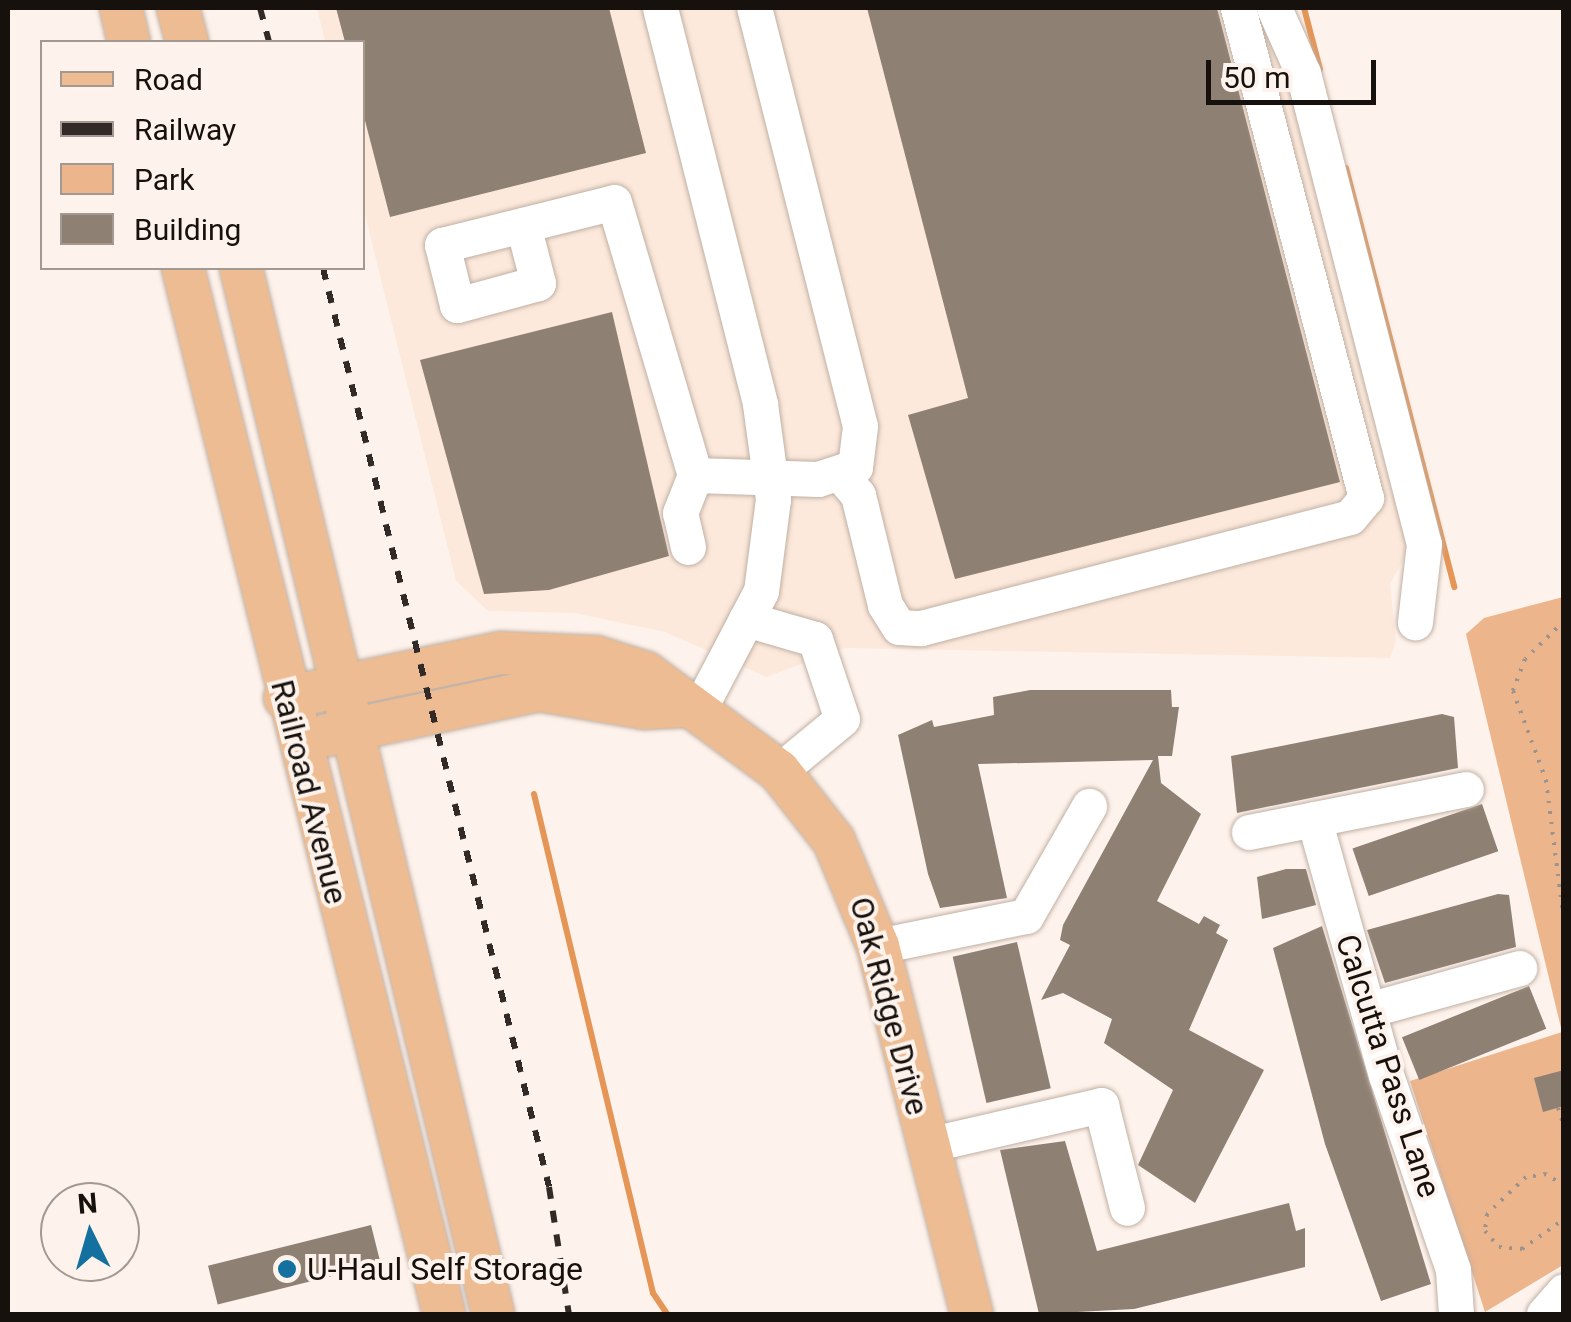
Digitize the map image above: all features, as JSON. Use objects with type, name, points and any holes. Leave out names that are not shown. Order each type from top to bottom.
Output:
[{"type":"main road","points":[[121,8],[129,40]]},
{"type":"main road","points":[[178,8],[186,40]]},
{"type":"main road","name":"Railroad Avenue","points":[[183,270],[296,743],[444,1314]]},
{"type":"main road","name":"Railroad Avenue","points":[[241,270],[493,1314]]},
{"type":"main road","name":"Oak Ridge Drive","points":[[285,698],[460,658],[546,653],[646,673],[779,771],[834,841],[878,946],[972,1314]]},
{"type":"main road","points":[[296,743],[539,690],[644,708],[691,709]]},
{"type":"street","points":[[660,8],[760,404],[770,479],[761,591],[691,709]]},
{"type":"street","points":[[695,476],[842,476],[860,454],[860,426],[754,8]]},
{"type":"street","points":[[842,476],[858,496],[885,605],[899,627],[920,628],[1350,516],[1366,498],[1238,8]]},
{"type":"street","points":[[1274,8],[1302,73],[1424,544],[1415,622]]},
{"type":"street","points":[[524,225],[614,202],[695,476],[680,513],[688,546]]},
{"type":"street","points":[[746,619],[814,639],[842,719],[779,771]]},
{"type":"street","points":[[1248,832],[1466,790]]},
{"type":"street","points":[[878,946],[1026,916],[1089,806]]},
{"type":"street","name":"Calcutta Pass Lane","points":[[1314,819],[1368,1010],[1454,1270],[1456,1314]]},
{"type":"street","points":[[1368,1010],[1519,968]]},
{"type":"street","points":[[927,1145],[1101,1105],[1127,1208]]},
{"type":"street","points":[[1544,1314],[1564,1291]]},
{"type":"path","points":[[1564,621],[1525,659],[1513,691],[1546,780],[1564,922]]},
{"type":"path","points":[[1558,1108],[1564,1127]]},
{"type":"path","points":[[1563,1186],[1546,1174],[1526,1177],[1487,1214],[1485,1231],[1499,1247],[1522,1249],[1564,1219]]},
{"type":"shaded area","points":[[317,8],[1263,8],[1292,74],[1410,548],[1390,584],[1396,641],[1390,658],[845,648],[766,677],[665,632],[574,613],[488,611],[456,581],[365,215],[365,40],[325,40]]},
{"type":"green space","points":[[1563,597],[1563,1265],[1485,1312],[1410,1081],[1562,1032],[1466,634],[1484,618]]},
{"type":"building","points":[[336,8],[609,8],[646,153],[390,217],[365,121],[365,40],[344,40]]},
{"type":"building","points":[[867,8],[1217,8],[1340,482],[955,579],[908,415],[968,398]]},
{"type":"building","points":[[612,312],[669,556],[549,590],[484,594],[420,360]]},
{"type":"building","points":[[1030,690],[1171,690],[1172,707],[1179,707],[1172,756],[1158,756],[1161,783],[1201,814],[1157,901],[1199,924],[1204,916],[1220,925],[1216,933],[1228,940],[1189,1030],[1264,1070],[1195,1203],[1138,1165],[1173,1090],[1104,1043],[1112,1019],[1063,993],[1041,1000],[1070,945],[1060,940],[1063,925],[1153,760],[978,764],[1007,898],[940,908],[928,874],[898,735],[932,720],[934,727],[994,715],[993,697]]},
{"type":"building","points":[[1442,714],[1454,717],[1458,768],[1237,813],[1231,756]]},
{"type":"building","points":[[1482,804],[1498,851],[1369,896],[1352,849]]},
{"type":"building","points":[[1286,869],[1306,869],[1316,905],[1262,919],[1257,877]]},
{"type":"building","points":[[1498,894],[1509,895],[1516,947],[1385,983],[1367,930]]},
{"type":"building","points":[[1322,926],[1431,1284],[1381,1301],[1325,1144],[1273,948]]},
{"type":"building","points":[[1017,942],[1051,1088],[986,1103],[953,957]]},
{"type":"building","points":[[1529,986],[1546,1029],[1419,1080],[1402,1037]]},
{"type":"building","points":[[1564,1070],[1564,1106],[1543,1112],[1534,1078]]},
{"type":"building","points":[[1065,1141],[1097,1251],[1289,1203],[1296,1231],[1305,1228],[1305,1267],[1134,1309],[1039,1314],[1000,1150]]},
{"type":"building","name":"U-Haul Self Storage","points":[[371,1225],[381,1264],[218,1304],[208,1266]]},
{"type":"waterway","points":[[1304,8],[1320,69]]},
{"type":"waterway","points":[[1346,168],[1454,587]]},
{"type":"waterway","points":[[534,794],[653,1293],[667,1314]]},
{"type":"railway","points":[[260,8],[268,40]]},
{"type":"railway","points":[[323,270],[549,1187],[569,1314]]},
{"type":"place","name":"U-Haul Self Storage","points":[[287,1269]]}]
